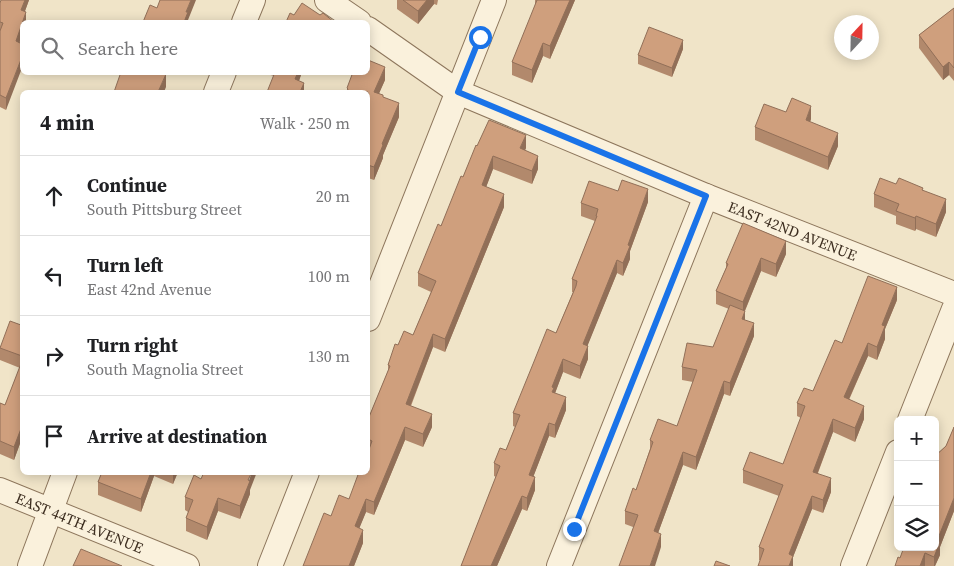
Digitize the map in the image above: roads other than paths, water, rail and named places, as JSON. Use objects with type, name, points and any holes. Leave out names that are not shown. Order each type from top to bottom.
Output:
[{"type":"street","points":[[245,20],[253,0]]},
{"type":"street","points":[[327,0],[356,20]]},
{"type":"street","points":[[370,314],[494,0]]},
{"type":"street","name":"EAST 42ND AVENUE","points":[[370,30],[458,92],[706,196],[954,294]]},
{"type":"street","points":[[217,90],[223,75]]},
{"type":"street","points":[[559,566],[706,196]]},
{"type":"street","points":[[912,416],[954,309]]},
{"type":"street","points":[[853,566],[894,461]]},
{"type":"street","points":[[30,566],[65,475]]},
{"type":"street","points":[[270,566],[306,475]]},
{"type":"street","name":"EAST 44TH AVENUE","points":[[0,490],[187,566]]}]
